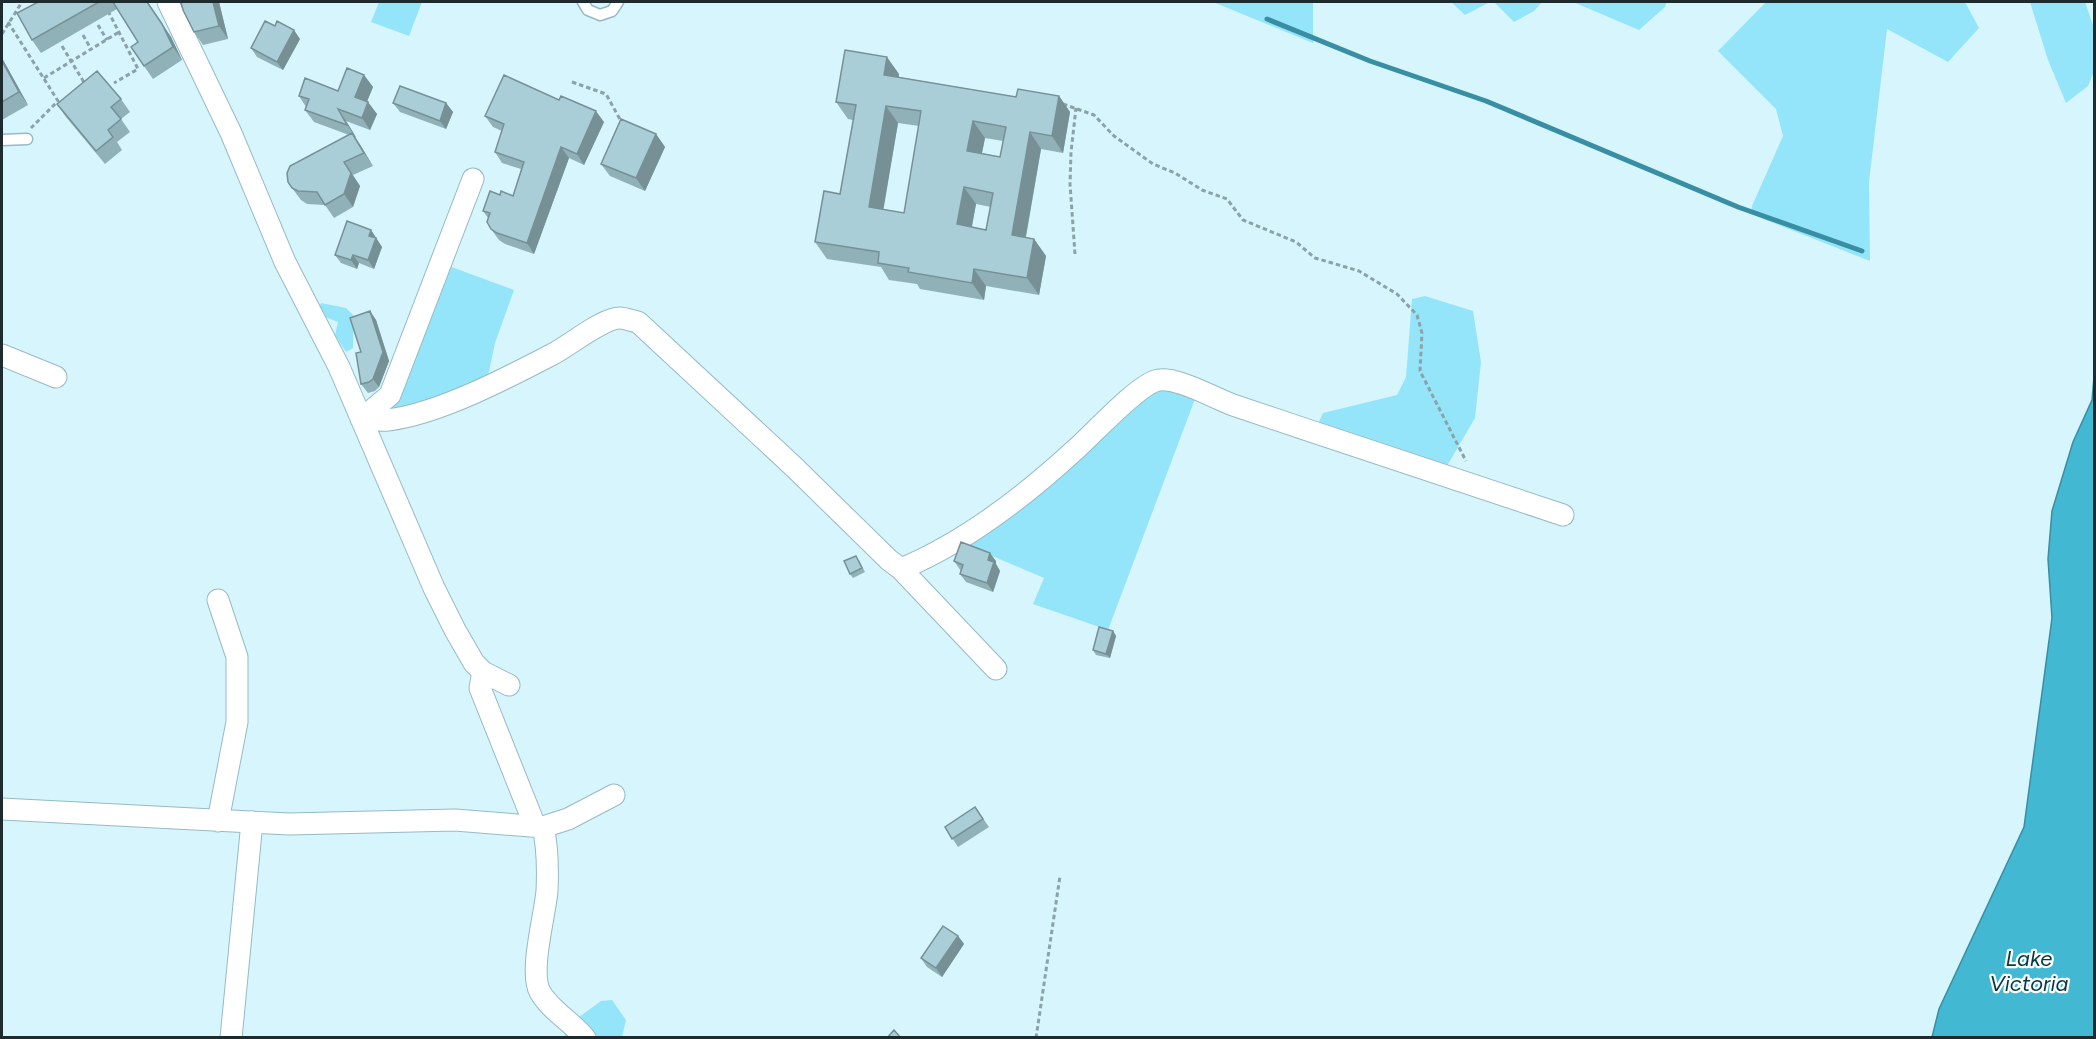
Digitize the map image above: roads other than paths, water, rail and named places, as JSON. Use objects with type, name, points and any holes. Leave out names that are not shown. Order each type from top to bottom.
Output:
[{"type":"street","points":[[168,2],[231,134],[285,262],[339,367],[434,588],[467,653],[483,672],[509,685]]},
{"type":"street","points":[[361,419],[390,395],[473,179]]},
{"type":"street","points":[[361,419],[388,420],[415,414],[496,382],[554,354],[607,321],[618,318],[638,322],[901,569],[996,669]]},
{"type":"street","points":[[2,355],[56,377]]},
{"type":"street","points":[[901,569],[938,552],[1019,496],[1075,450],[1140,390],[1156,381],[1175,382],[1233,405],[1563,515]]},
{"type":"street","points":[[218,600],[237,657],[237,722],[218,821]]},
{"type":"street","points":[[483,672],[480,688],[546,843],[548,872],[535,969],[536,983],[548,1003],[575,1025],[585,1038]]},
{"type":"street","points":[[2,809],[289,824],[455,820],[539,827],[568,819],[614,795]]},
{"type":"street","points":[[231,1038],[252,822]]},
{"type":"lane","points":[[583,2],[588,10],[600,15],[612,11],[618,2]]},
{"type":"lane","points":[[3,137],[23,140]]},
{"type":"water","name":"Lake Victoria","points":[[2094,377],[2094,1037],[1932,1037],[1939,1009],[2024,827],[2052,618],[2048,559],[2052,511],[2073,442],[2092,400]]},
{"type":"waterway","points":[[1267,19],[1370,61],[1486,101],[1738,207],[1862,251]]}]
